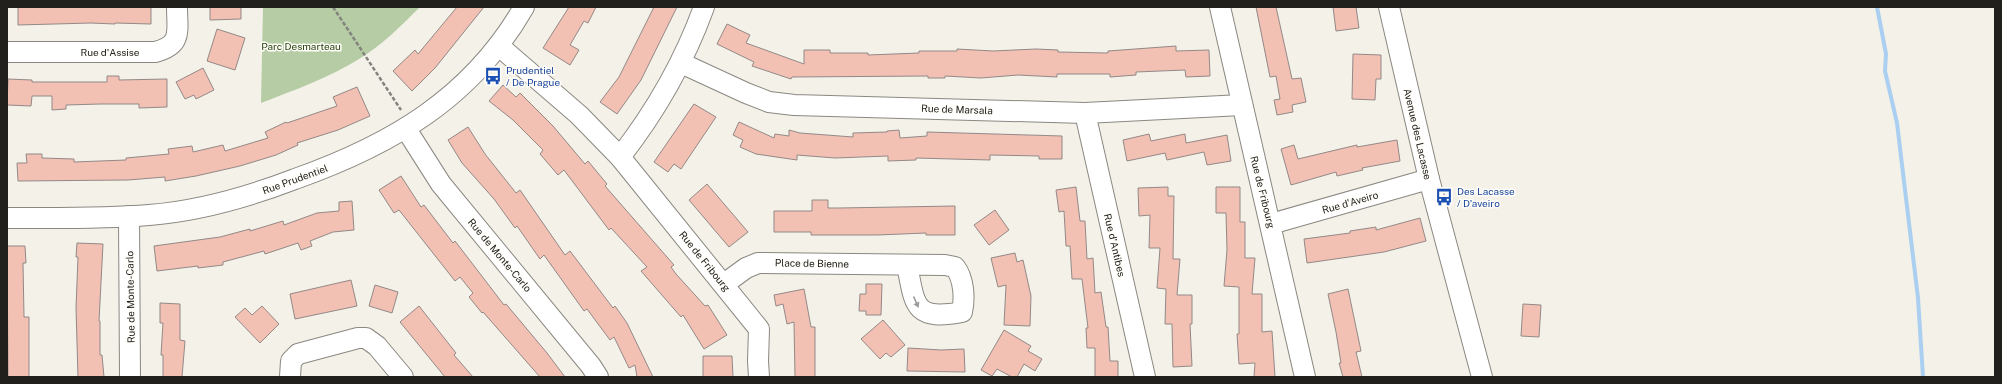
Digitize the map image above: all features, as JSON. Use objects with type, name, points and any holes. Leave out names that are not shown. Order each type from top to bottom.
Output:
[{"type":"street","name":"Rue d'Assise","points":[[7,52],[155,52],[167,49],[176,39],[177,7]]},
{"type":"street","name":"Rue Prudentiel","points":[[7,218],[129,216],[207,207],[260,192],[337,164],[409,128],[452,94],[498,46],[524,7]]},
{"type":"street","points":[[620,157],[653,111],[681,63],[704,7]]},
{"type":"street","name":"Rue de Fribourg","points":[[1220,7],[1305,377]]},
{"type":"street","name":"Avenue des Lacasse","points":[[1389,7],[1429,179],[1482,377]]},
{"type":"street","name":"Rue de Fribourg","points":[[498,46],[579,115],[620,157],[724,284],[759,329],[759,377]]},
{"type":"street","name":"Rue de Marsala","points":[[681,63],[746,94],[768,102],[794,105],[1086,113],[1242,105]]},
{"type":"street","name":"Rue d'Antibes","points":[[1086,113],[1145,377]]},
{"type":"street","name":"Rue de Monte-Carlo","points":[[409,128],[441,184],[591,366],[598,377]]},
{"type":"street","name":"Rue d'Aveiro","points":[[1271,224],[1429,179]]},
{"type":"street","name":"Rue de Monte-Carlo","points":[[129,216],[130,377]]},
{"type":"street","name":"Place de Bienne","points":[[724,284],[746,268],[758,263],[907,265]]},
{"type":"street","points":[[290,377],[291,361],[298,354],[358,338],[372,341],[403,377]]},
{"type":"path","points":[[333,7],[409,128]]},
{"type":"green space","name":"Parc Desmarteau","points":[[263,7],[420,7],[383,41],[367,54],[348,66],[324,78],[261,103]]},
{"type":"building","points":[[18,7],[151,7],[151,24],[91,23],[18,25]]},
{"type":"building","points":[[210,7],[241,7],[241,19],[210,20]]},
{"type":"building","points":[[457,7],[484,7],[435,68],[412,91],[393,71],[415,50],[418,54]]},
{"type":"building","points":[[569,7],[596,7],[588,23],[584,21],[570,45],[579,50],[570,65],[543,48]]},
{"type":"building","points":[[654,7],[677,7],[641,80],[617,114],[600,102],[619,77]]},
{"type":"building","points":[[1256,7],[1276,7],[1292,79],[1301,78],[1306,102],[1292,105],[1293,112],[1277,115],[1274,100],[1280,99],[1276,76],[1270,77]]},
{"type":"building","points":[[1333,7],[1356,7],[1359,28],[1336,31]]},
{"type":"building","points":[[727,24],[750,35],[746,43],[804,64],[804,50],[830,50],[830,53],[868,53],[868,55],[919,53],[919,51],[957,51],[957,49],[993,51],[1036,49],[1058,50],[1058,52],[1108,53],[1108,51],[1176,46],[1176,51],[1209,50],[1210,76],[1186,77],[1185,70],[1136,72],[1136,75],[1110,77],[1110,74],[1057,74],[1057,77],[1018,75],[981,78],[945,76],[945,78],[928,78],[928,76],[792,77],[791,79],[752,66],[754,62],[717,44]]},
{"type":"building","points":[[217,29],[245,38],[235,70],[207,61]]},
{"type":"building","points":[[1353,54],[1381,55],[1381,79],[1376,79],[1375,100],[1352,99]]},
{"type":"building","points":[[203,68],[214,90],[196,99],[194,95],[185,99],[176,82]]},
{"type":"building","points":[[107,76],[119,76],[119,80],[167,79],[167,107],[139,108],[139,104],[100,104],[66,105],[66,109],[52,110],[52,96],[32,96],[31,106],[7,105],[8,79],[32,80],[32,82],[107,82]]},
{"type":"building","points":[[503,85],[516,97],[520,93],[553,126],[585,164],[588,161],[607,184],[605,186],[674,265],[671,267],[676,274],[705,306],[708,305],[727,335],[704,349],[683,315],[681,317],[641,271],[647,267],[611,228],[609,230],[564,170],[558,175],[540,154],[543,150],[513,120],[489,101]]},
{"type":"building","points":[[357,87],[370,116],[338,130],[297,143],[298,145],[276,155],[240,166],[165,181],[165,177],[128,180],[18,181],[17,163],[27,163],[26,154],[42,154],[42,158],[74,159],[74,162],[126,160],[126,158],[169,154],[168,149],[192,146],[193,152],[223,145],[225,151],[268,138],[265,132],[286,122],[287,123],[337,106],[333,97]]},
{"type":"building","points":[[694,104],[716,117],[681,169],[674,164],[668,172],[654,162]]},
{"type":"building","points":[[739,122],[774,138],[775,134],[789,136],[789,130],[800,133],[853,137],[853,133],[887,132],[899,130],[900,138],[927,136],[927,132],[1062,136],[1062,159],[1039,159],[1039,156],[990,155],[990,160],[916,158],[916,160],[888,161],[888,156],[835,158],[797,155],[797,160],[756,154],[740,147],[743,140],[733,135]]},
{"type":"building","points":[[468,127],[485,154],[516,193],[520,190],[565,255],[570,251],[613,308],[615,306],[627,323],[653,377],[637,377],[635,365],[629,368],[614,337],[610,340],[587,309],[584,311],[544,255],[540,259],[517,226],[515,228],[494,199],[462,163],[448,140]]},
{"type":"building","points":[[1149,134],[1151,141],[1185,134],[1186,143],[1227,135],[1231,161],[1207,165],[1204,152],[1167,160],[1165,153],[1127,161],[1123,140]]},
{"type":"building","points":[[1397,140],[1400,161],[1362,168],[1363,170],[1337,176],[1336,172],[1291,185],[1281,149],[1294,145],[1298,159],[1357,145],[1357,147]]},
{"type":"building","points":[[401,176],[421,207],[424,205],[453,243],[455,241],[504,305],[506,304],[565,377],[540,377],[469,297],[473,293],[460,277],[455,281],[399,210],[394,213],[379,190]]},
{"type":"building","points":[[707,184],[748,232],[729,247],[689,200]]},
{"type":"building","points":[[1076,187],[1080,221],[1085,221],[1087,259],[1093,258],[1095,293],[1101,292],[1106,327],[1108,327],[1110,361],[1118,361],[1118,377],[1095,377],[1095,348],[1087,348],[1086,328],[1088,328],[1082,279],[1072,279],[1070,246],[1066,246],[1064,211],[1059,212],[1056,190]]},
{"type":"building","points":[[1168,187],[1168,196],[1174,196],[1173,259],[1180,259],[1177,295],[1192,295],[1192,324],[1190,324],[1192,366],[1173,367],[1172,324],[1165,324],[1166,289],[1157,288],[1160,248],[1149,248],[1150,215],[1139,216],[1138,188]]},
{"type":"building","points":[[1216,187],[1240,187],[1240,222],[1245,222],[1245,258],[1255,258],[1252,294],[1262,294],[1262,332],[1272,331],[1275,377],[1254,377],[1255,363],[1239,364],[1237,334],[1239,334],[1239,287],[1224,286],[1227,250],[1226,213],[1216,213]]},
{"type":"building","points":[[812,200],[828,200],[828,208],[955,206],[955,235],[926,235],[926,233],[811,235],[811,232],[774,232],[774,211],[812,211]]},
{"type":"building","points":[[352,201],[354,230],[333,232],[310,241],[312,246],[301,250],[298,243],[265,254],[264,251],[223,262],[223,265],[198,268],[198,266],[157,271],[154,246],[220,237],[250,229],[250,231],[283,221],[284,225],[317,213],[339,211],[339,202]]},
{"type":"building","points":[[995,210],[1009,230],[989,245],[974,225]]},
{"type":"building","points":[[1420,218],[1426,241],[1384,252],[1307,263],[1304,239],[1350,233],[1350,231],[1376,227],[1376,230]]},
{"type":"building","points":[[77,243],[103,244],[99,321],[100,355],[102,355],[104,377],[78,377],[76,308],[78,257],[76,257]]},
{"type":"building","points":[[7,246],[25,246],[26,263],[23,263],[24,317],[29,317],[29,377],[8,377]]},
{"type":"building","points":[[1015,253],[1017,262],[1023,260],[1031,296],[1030,326],[1004,325],[1006,285],[998,287],[991,258]]},
{"type":"building","points":[[351,280],[357,306],[295,319],[290,294]]},
{"type":"building","points":[[866,284],[882,284],[881,315],[866,315],[866,311],[859,311],[860,294],[866,294]]},
{"type":"building","points":[[375,285],[398,292],[392,313],[369,306]]},
{"type":"building","points":[[804,289],[811,327],[815,327],[815,377],[795,377],[794,322],[787,324],[783,304],[776,306],[774,295]]},
{"type":"building","points":[[1348,289],[1361,351],[1356,352],[1362,377],[1343,377],[1339,363],[1341,363],[1328,294]]},
{"type":"building","points":[[160,303],[180,304],[180,340],[185,341],[182,377],[163,377],[163,355],[161,355],[163,323],[160,323]]},
{"type":"building","points":[[1523,304],[1541,305],[1539,337],[1521,336]]},
{"type":"building","points":[[262,306],[279,324],[260,343],[235,317],[245,308],[252,315]]},
{"type":"building","points":[[419,306],[456,353],[454,355],[473,377],[445,377],[400,322]]},
{"type":"building","points":[[883,320],[905,345],[891,357],[886,353],[880,359],[861,339]]},
{"type":"building","points":[[1004,330],[1031,346],[1028,351],[1042,359],[1035,371],[1024,364],[1017,377],[1012,377],[997,369],[992,376],[981,370]]},
{"type":"building","points":[[908,348],[941,350],[964,349],[965,372],[907,371]]},
{"type":"building","points":[[703,356],[732,356],[733,377],[703,377]]},
{"type":"waterway","points":[[1877,7],[1886,54],[1885,71],[1897,123],[1918,298],[1923,377]]},
{"type":"place","name":"Prudentiel / De Prague","points":[[493,76]]},
{"type":"place","name":"Des Lacasse / D'aveiro","points":[[1444,197]]}]
